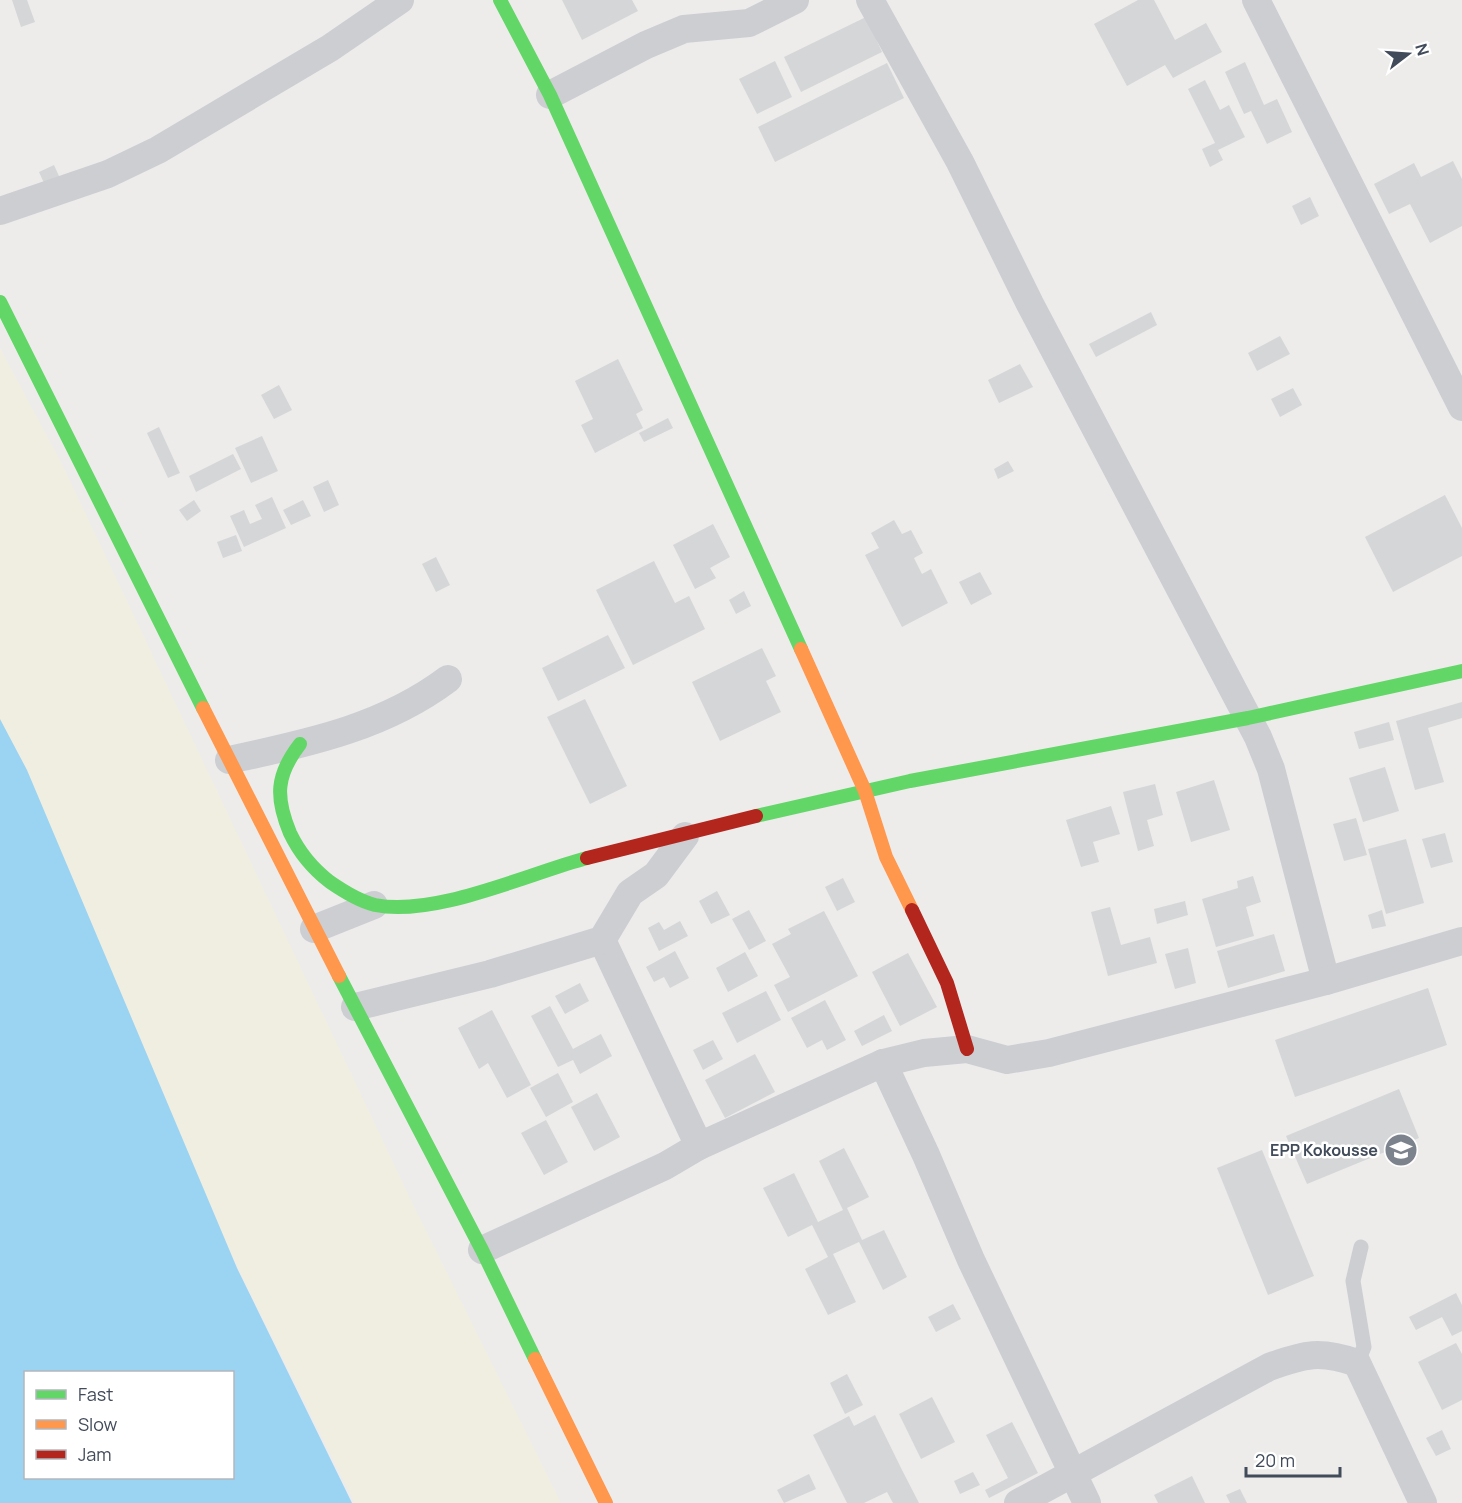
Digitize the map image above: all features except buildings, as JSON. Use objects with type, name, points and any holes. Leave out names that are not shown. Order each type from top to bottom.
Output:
[{"type":"street","points":[[0,211],[108,174],[158,150],[330,48],[400,0]]},
{"type":"street","points":[[500,0],[550,95],[864,791],[870,818],[885,857],[950,989],[962,1020],[967,1049]]},
{"type":"street","points":[[550,95],[646,45],[684,29],[749,23],[795,0]]},
{"type":"street","points":[[870,0],[960,162],[1030,304],[1248,718],[1271,769],[1326,981]]},
{"type":"street","points":[[1256,0],[1462,407]]},
{"type":"street","points":[[0,302],[314,929],[482,1250],[606,1503]]},
{"type":"street","points":[[314,929],[374,905],[408,905],[445,899],[507,884],[562,865],[864,791],[1248,718],[1462,670]]},
{"type":"street","points":[[229,760],[357,729],[401,710],[448,679]]},
{"type":"street","points":[[300,744],[284,764],[279,785],[285,816],[296,845],[316,872],[343,891],[374,905]]},
{"type":"street","points":[[355,1007],[430,990],[602,940],[630,893],[656,875],[685,836]]},
{"type":"street","points":[[602,940],[699,1146]]},
{"type":"street","points":[[482,1250],[665,1166],[699,1146],[883,1063],[924,1053],[967,1049],[1007,1060],[1049,1053],[1326,981],[1462,941]]},
{"type":"street","points":[[883,1063],[971,1260],[1087,1503]]},
{"type":"street","points":[[1018,1503],[1269,1367],[1302,1355],[1321,1354],[1357,1363],[1424,1503]]},
{"type":"lane","points":[[1357,1363],[1364,1347],[1353,1281],[1361,1247]]},
{"type":"sand","points":[[0,348],[62,464],[411,1200],[561,1503],[355,1503],[235,1262],[0,765]]},
{"type":"water","points":[[0,719],[27,770],[237,1268],[352,1503],[0,1503]]},
{"type":"traffic: fast","points":[[500,0],[550,95],[801,649]]},
{"type":"traffic: fast","points":[[0,302],[203,708]]},
{"type":"traffic: fast","points":[[756,816],[910,781],[1248,718],[1462,671]]},
{"type":"traffic: fast","points":[[300,744],[286,766],[280,787],[282,808],[290,833],[307,860],[318,872],[330,882],[363,901],[375,905],[399,907],[453,900],[587,858]]},
{"type":"traffic: fast","points":[[339,976],[482,1250],[535,1359]]},
{"type":"traffic: slow","points":[[801,649],[865,791],[886,857],[912,910]]},
{"type":"traffic: slow","points":[[203,708],[339,976]]},
{"type":"traffic: slow","points":[[535,1359],[606,1503]]},
{"type":"traffic: jam","points":[[587,858],[756,816]]},
{"type":"traffic: jam","points":[[912,910],[947,983],[967,1049]]},
{"type":"place","name":"EPP Kokousse","points":[[1401,1150]]}]
